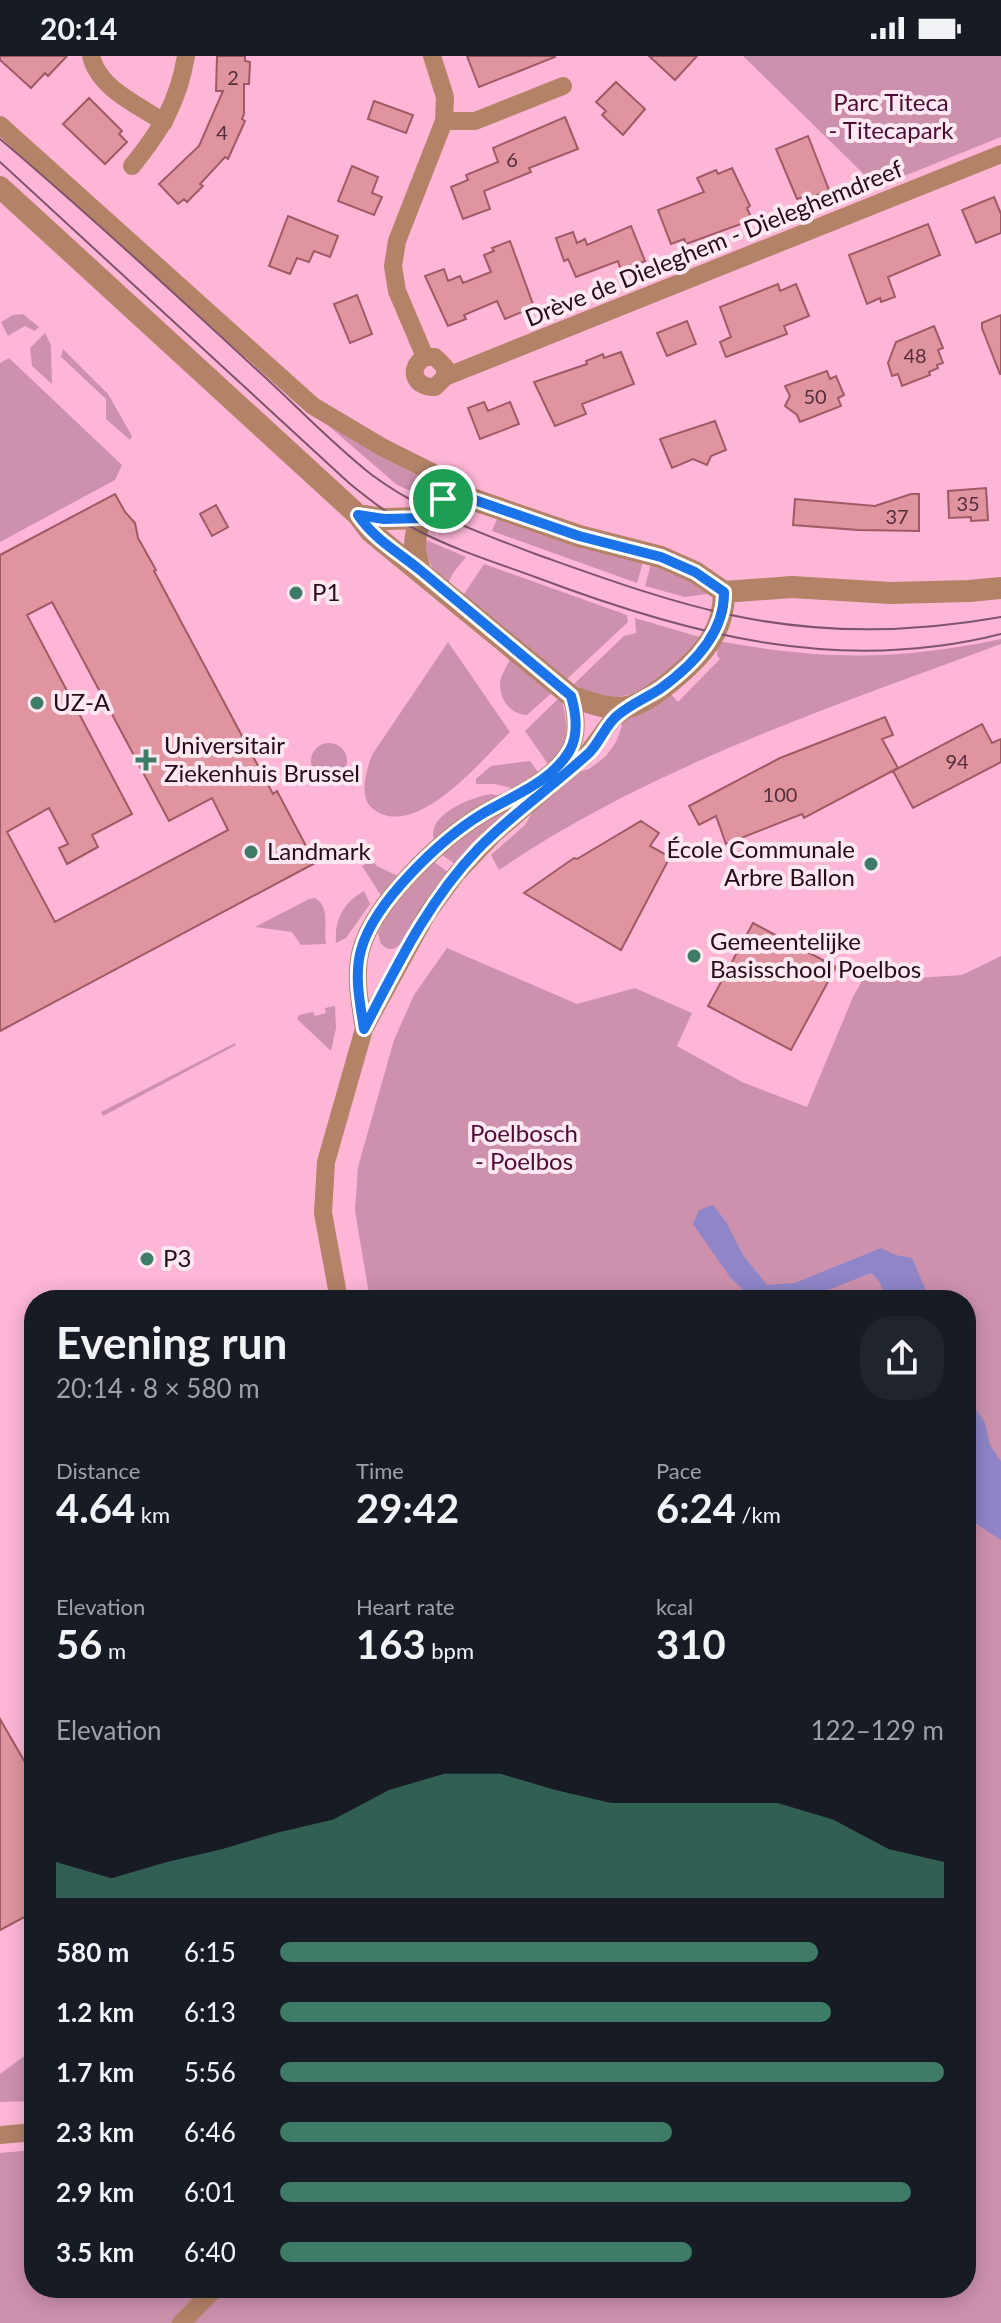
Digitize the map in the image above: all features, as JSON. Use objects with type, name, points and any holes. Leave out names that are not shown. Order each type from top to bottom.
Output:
[{"type":"street","points":[[91,56],[97,72],[109,85],[164,122]]},
{"type":"street","points":[[132,166],[164,122],[177,97],[186,56]]},
{"type":"street","points":[[432,56],[445,97],[444,121],[397,241],[393,266],[397,291],[425,357],[435,357],[443,362],[445,377]]},
{"type":"street","points":[[444,121],[475,121],[563,86]]},
{"type":"street","points":[[0,125],[313,406],[432,472],[443,499]]},
{"type":"street","name":"Drève de Dieleghem - Dieleghemdreef","points":[[425,357],[417,362],[415,378],[420,384],[435,387],[445,377],[1001,154]]},
{"type":"street","points":[[0,187],[358,515],[371,532],[571,696],[597,704],[632,706]]},
{"type":"street","points":[[420,570],[414,548],[427,511],[443,499],[463,496],[579,536],[650,553],[680,564],[724,592],[792,587],[890,593],[1001,588]]},
{"type":"street","points":[[358,515],[384,519],[423,518]]},
{"type":"street","points":[[969,591],[1001,595]]},
{"type":"street","points":[[337,1290],[323,1213],[326,1162],[364,1029],[419,927],[457,873],[494,834],[587,754],[614,717],[669,682],[710,642],[722,613],[724,592]]},
{"type":"street","points":[[364,1029],[358,975],[361,950],[369,930],[397,890],[454,833],[523,792],[559,763],[570,749],[575,734],[571,696]]},
{"type":"street","points":[[0,2135],[24,2133]]},
{"type":"street","points":[[181,2323],[206,2298]]},
{"type":"green space","name":"Parc Titeca - Titecapark","points":[[743,56],[1001,56],[1001,137],[877,187]]},
{"type":"green space","points":[[23,314],[39,327],[35,331],[25,326],[8,336],[1,322],[13,315]]},
{"type":"green space","points":[[45,333],[51,345],[52,384],[32,366],[30,348]]},
{"type":"green space","points":[[63,349],[108,394],[132,436],[130,440],[106,419],[106,399],[61,357]]},
{"type":"green space","points":[[9,358],[122,465],[115,480],[0,542],[0,363]]},
{"type":"green space","points":[[309,409],[429,476],[431,492],[408,490],[396,484]]},
{"type":"green space","points":[[499,514],[644,559],[637,583],[492,531]]},
{"type":"green space","points":[[424,539],[466,557],[447,585],[431,565]]},
{"type":"green space","points":[[652,561],[671,568],[708,594],[685,597],[645,586]]},
{"type":"green space","points":[[484,564],[627,615],[628,622],[566,680],[462,597]]},
{"type":"green space","points":[[635,618],[703,638],[661,678],[636,692],[609,697],[573,685],[624,636],[636,633]]},
{"type":"green space","points":[[1001,639],[1001,644],[807,716],[680,770],[557,833],[499,870],[491,855],[525,825],[535,808],[578,772],[589,769],[606,756],[616,742],[622,726],[620,723],[669,692],[678,702],[720,659],[717,655],[718,641],[791,652],[860,655],[928,651]]},
{"type":"green space","points":[[448,642],[510,732],[466,777],[427,807],[408,815],[389,816],[372,808],[365,797],[365,782],[372,755]]},
{"type":"green space","points":[[512,655],[555,690],[527,715],[510,708],[501,691],[501,678]]},
{"type":"green space","points":[[560,697],[565,716],[565,738],[562,749],[548,764],[525,731]]},
{"type":"green space","points":[[329,743],[341,749],[347,761],[341,773],[329,779],[317,773],[311,761],[317,749]]},
{"type":"green space","points":[[530,761],[538,772],[515,789],[495,784],[476,784],[476,779],[491,766]]},
{"type":"green space","points":[[491,794],[500,796],[435,842],[433,833],[442,816],[472,799]]},
{"type":"green space","points":[[516,803],[456,865],[441,854],[458,839]]},
{"type":"green space","points":[[371,861],[398,876],[382,897],[362,866]]},
{"type":"green space","points":[[433,861],[449,873],[401,944],[392,949],[385,947],[378,933],[385,917]]},
{"type":"green space","points":[[364,891],[370,904],[346,938],[336,943],[342,912]]},
{"type":"green space","points":[[315,898],[325,912],[326,944],[301,945],[292,932],[255,927],[309,899]]},
{"type":"green space","name":"Poelbosch - Poelbos","points":[[447,948],[577,1004],[635,988],[692,1013],[677,1046],[742,1082],[807,1107],[853,997],[867,972],[886,980],[962,975],[1001,956],[1001,2323],[0,2323],[0,2153],[24,2151],[24,2298],[976,2298],[976,1290],[368,1290],[355,1211],[358,1167],[394,1040],[414,995]]},
{"type":"green space","points":[[335,1006],[336,1028],[331,1051],[297,1019],[299,1015],[313,1012],[315,1016],[326,1013],[325,1008]]},
{"type":"green space","points":[[236,1045],[103,1116],[101,1112]]},
{"type":"green space","points":[[24,2056],[24,2101],[0,2102],[0,2074]]},
{"type":"shaded area","points":[[713,1205],[726,1222],[743,1255],[767,1285],[795,1283],[881,1248],[912,1258],[926,1290],[883,1290],[871,1273],[828,1290],[743,1290],[730,1277],[693,1224],[699,1210]]},
{"type":"shaded area","points":[[976,1410],[985,1423],[990,1445],[1001,1461],[1001,1540],[976,1524]]},
{"type":"building","points":[[0,56],[67,56],[31,88],[0,60]]},
{"type":"building","points":[[217,56],[245,56],[245,61],[250,62],[249,84],[244,84],[242,119],[245,121],[228,159],[225,157],[187,202],[184,199],[178,204],[159,184],[199,146],[223,91],[216,91]]},
{"type":"building","points":[[467,56],[554,56],[555,57],[479,87]]},
{"type":"building","points":[[649,56],[697,56],[675,80]]},
{"type":"building","points":[[616,82],[645,109],[623,135],[602,115],[606,111],[596,102]]},
{"type":"building","points":[[89,98],[122,131],[119,134],[127,142],[105,164],[63,124]]},
{"type":"building","points":[[374,101],[413,115],[406,133],[368,119]]},
{"type":"building","points":[[565,117],[578,149],[529,168],[531,172],[484,191],[490,209],[463,219],[451,187],[468,180],[466,175],[498,162],[493,148]]},
{"type":"building","points":[[808,136],[829,190],[810,198],[809,195],[797,199],[776,149]]},
{"type":"building","points":[[352,166],[378,177],[372,193],[382,197],[374,215],[338,201]]},
{"type":"building","points":[[732,168],[750,206],[747,208],[752,220],[686,244],[684,239],[671,244],[658,210],[704,192],[697,178],[716,170],[718,174]]},
{"type":"building","points":[[994,197],[1001,214],[1001,233],[976,243],[962,210]]},
{"type":"building","points":[[288,216],[338,236],[330,257],[314,251],[309,262],[297,258],[290,274],[269,266]]},
{"type":"building","points":[[928,224],[940,255],[888,277],[895,297],[881,302],[880,298],[867,304],[849,255]]},
{"type":"building","points":[[631,226],[645,261],[621,271],[618,261],[576,277],[568,259],[564,261],[556,238],[573,232],[577,243],[585,239],[587,245]]},
{"type":"building","points":[[510,241],[534,307],[505,319],[497,301],[464,315],[466,319],[448,326],[425,276],[444,269],[448,281],[460,276],[463,283],[491,272],[484,255]]},
{"type":"building","points":[[778,284],[780,291],[796,284],[809,316],[784,326],[787,334],[726,357],[720,342],[731,337],[720,307]]},
{"type":"building","points":[[357,295],[372,334],[350,343],[334,304]]},
{"type":"building","points":[[1001,315],[1001,374],[1000,374],[982,323]]},
{"type":"building","points":[[687,321],[696,344],[667,356],[657,333]]},
{"type":"building","points":[[934,326],[943,348],[938,350],[943,363],[929,372],[930,375],[902,386],[898,374],[892,376],[888,363],[896,342]]},
{"type":"building","points":[[621,352],[634,384],[582,404],[586,414],[555,426],[534,382],[587,364],[586,361],[603,354],[604,358]]},
{"type":"building","points":[[827,371],[830,379],[836,376],[844,395],[838,398],[841,406],[800,422],[797,415],[785,406],[790,396],[785,386]]},
{"type":"building","points":[[484,402],[488,411],[510,402],[519,424],[480,439],[468,408]]},
{"type":"building","points":[[715,421],[726,450],[711,456],[707,465],[693,459],[672,468],[660,439]]},
{"type":"building","points":[[986,488],[988,520],[949,518],[948,491]]},
{"type":"building","name":"Universitair Ziekenhuis Brussel","points":[[115,494],[135,523],[138,538],[154,571],[273,794],[277,791],[315,863],[0,1031],[0,555]],"holes":[[[52,602],[169,821],[212,798],[228,830],[55,922],[7,832],[49,808],[68,844],[59,848],[67,864],[98,847],[92,835],[132,814],[27,615]]]},
{"type":"building","points":[[919,494],[919,531],[793,525],[795,499],[875,506]]},
{"type":"building","points":[[216,505],[228,527],[212,536],[200,514]]},
{"type":"building","points":[[885,717],[893,735],[882,739],[898,768],[804,818],[802,814],[726,844],[716,816],[699,825],[689,806],[780,758]]},
{"type":"building","points":[[982,724],[992,743],[1001,739],[1001,762],[913,808],[893,771]]},
{"type":"building","points":[[641,821],[659,833],[650,846],[670,857],[621,950],[524,893],[574,858]]},
{"type":"building","points":[[753,923],[836,967],[791,1050],[708,1006]]},
{"type":"building","points":[[0,1719],[24,1761],[24,1917],[0,1930]]},
{"type":"tram line","points":[[0,139],[129,252],[357,463],[391,488],[432,511],[519,548],[635,588],[731,615],[798,626],[866,629],[934,626],[1001,617]]},
{"type":"tram line","points":[[0,162],[349,483],[388,513],[428,536],[651,617],[766,643],[882,651],[941,646],[1001,634]]},
{"type":"place","name":"P1","points":[[296,593]]},
{"type":"place","name":"UZ-A","points":[[37,703]]},
{"type":"place","name":"Universitair Ziekenhuis Brussel","points":[[146,760]]},
{"type":"place","name":"Landmark","points":[[251,852]]},
{"type":"place","name":"École Communale Arbre Ballon","points":[[871,864]]},
{"type":"place","name":"Gemeentelijke Basisschool Poelbos","points":[[694,956]]},
{"type":"place","name":"P3","points":[[147,1259]]},
{"type":"route","points":[[453,496],[474,498],[579,536],[650,553],[680,564],[724,592],[724,604],[714,634],[703,650],[659,690],[614,717],[594,747],[494,834],[457,873],[427,914],[364,1029],[358,985],[361,950],[381,912],[414,870],[454,833],[545,776],[570,749],[575,734],[571,696],[371,532],[358,515],[384,519],[423,518],[437,501],[443,499],[453,496]]}]
